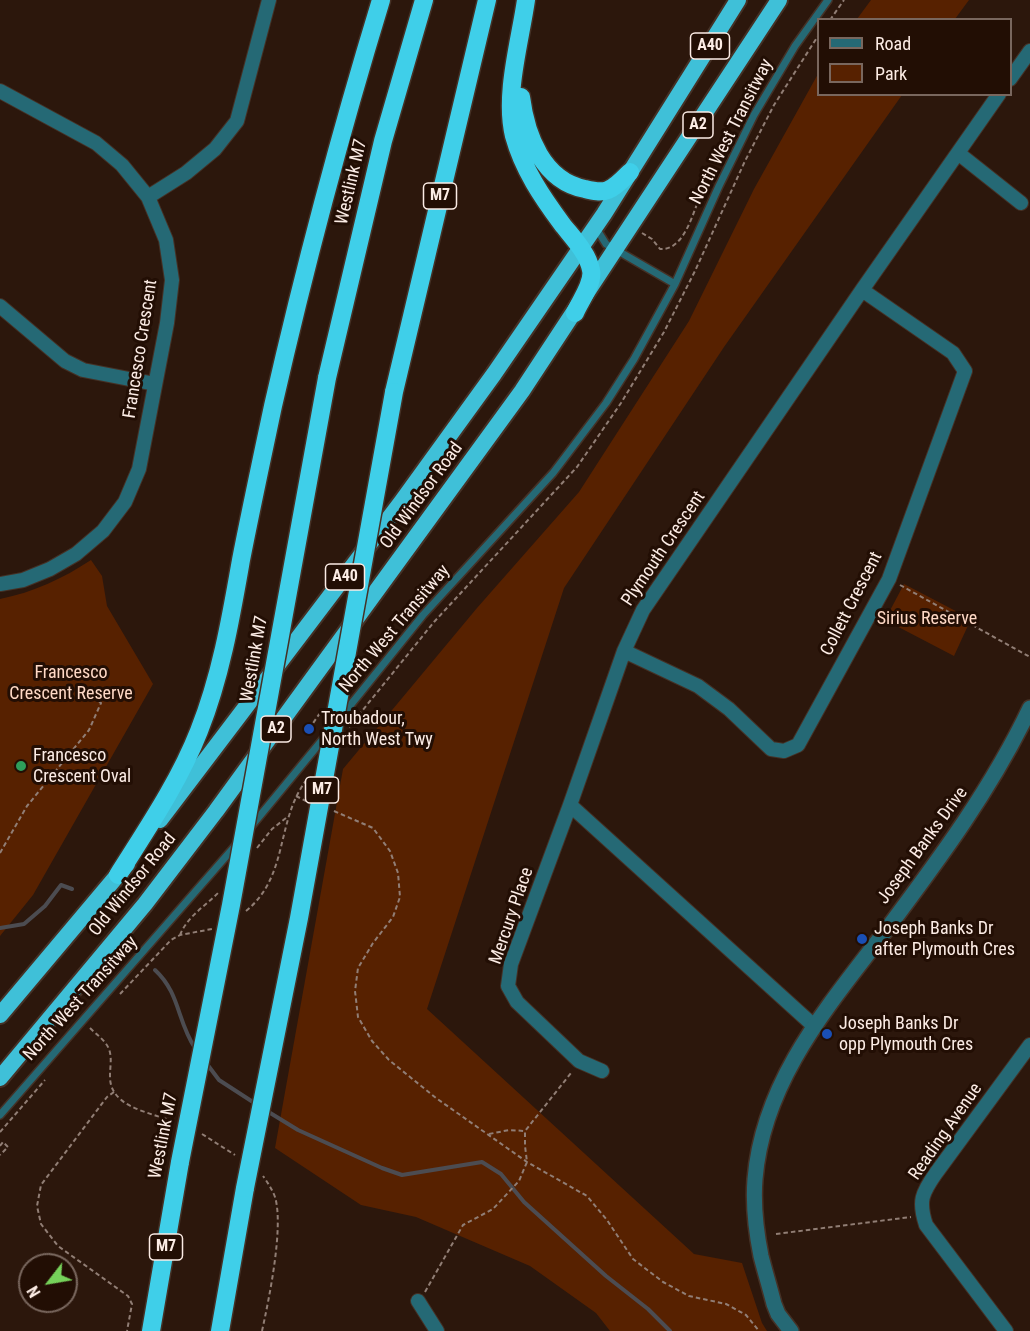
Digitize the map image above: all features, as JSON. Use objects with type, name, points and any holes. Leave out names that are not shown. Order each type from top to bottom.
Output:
[{"type":"highway","points":[[118,875],[182,769],[215,684],[227,636],[257,478],[294,316],[344,119],[381,0]]},
{"type":"highway","name":"Westlink M7","points":[[151,1331],[180,1162],[231,905],[327,378],[383,141],[424,0]]},
{"type":"highway","name":"M7","points":[[220,1331],[245,1188],[299,918],[394,392],[487,0]]},
{"type":"highway","points":[[527,0],[520,89],[523,117],[541,158],[550,170],[570,186],[594,191],[613,188],[630,172]]},
{"type":"highway","points":[[527,0],[511,97],[514,134],[519,152],[535,185],[580,248],[591,271],[591,280],[575,313]]},
{"type":"highway","name":"Old Windsor Road","points":[[0,1015],[118,875],[402,501],[494,374],[596,225],[738,0]]},
{"type":"highway","name":"Old Windsor Road","points":[[0,1078],[145,904],[216,811],[509,410],[779,0]]},
{"type":"street","points":[[148,197],[186,173],[215,149],[237,121],[269,0]]},
{"type":"street","points":[[1012,78],[1030,51]]},
{"type":"street","name":"Francesco Crescent","points":[[0,91],[96,143],[122,165],[148,197],[166,240],[172,280],[167,323],[139,469],[125,502],[103,531],[76,554],[50,569],[23,580],[0,584]]},
{"type":"street","name":"Plymouth Crescent","points":[[570,805],[624,651],[643,610],[998,96]]},
{"type":"street","points":[[958,153],[1021,204]]},
{"type":"street","name":"Collett Crescent","points":[[624,651],[698,686],[729,709],[771,748],[784,751],[798,745],[889,579],[966,371],[953,353],[862,290]]},
{"type":"street","points":[[0,306],[65,361],[83,370],[155,384]]},
{"type":"street","name":"Joseph Banks Drive","points":[[791,1331],[778,1314],[774,1304],[761,1257],[756,1225],[755,1179],[758,1156],[773,1101],[786,1073],[814,1026],[970,815],[1000,766],[1030,708]]},
{"type":"street","points":[[570,805],[814,1026]]},
{"type":"street","name":"Mercury Place","points":[[570,805],[511,964],[508,986],[516,1002],[579,1061],[602,1071]]},
{"type":"street","name":"Reading Avenue","points":[[923,1215],[922,1200],[925,1188],[1030,1045]]},
{"type":"street","points":[[923,1215],[931,1233],[1006,1331]]},
{"type":"street","points":[[418,1301],[437,1331]]},
{"type":"lane","name":"North West Transitway","points":[[0,1114],[207,880],[423,615],[560,465],[634,359],[675,284],[754,115],[795,46],[828,0]]},
{"type":"lane","points":[[596,225],[598,233],[606,244],[675,284]]},
{"type":"path","points":[[831,18],[844,0]]},
{"type":"path","points":[[652,239],[660,249],[669,248],[675,244],[683,235],[700,196]]},
{"type":"path","points":[[889,579],[1030,657]]},
{"type":"path","points":[[0,853],[27,806],[89,730],[101,703],[94,697],[90,697]]},
{"type":"path","points":[[296,796],[310,803]]},
{"type":"path","points":[[330,810],[373,828],[390,851],[398,873],[400,897],[393,917],[358,968],[355,991],[358,1017],[372,1041],[389,1060],[436,1098],[527,1162],[587,1196],[607,1220],[633,1259],[663,1282],[689,1296],[726,1304],[746,1315],[759,1331]]},
{"type":"path","points":[[90,1028],[104,1041],[110,1051],[110,1083],[121,1100],[181,1124]]},
{"type":"path","points":[[418,1301],[463,1225],[493,1209],[519,1181],[527,1162],[525,1131],[558,1092],[579,1061]]},
{"type":"path","points":[[114,1092],[107,1097],[41,1185],[37,1206],[41,1224],[58,1246],[128,1296],[132,1304],[127,1331]]},
{"type":"path","points":[[488,1134],[509,1130],[525,1131]]},
{"type":"path","points":[[199,1132],[231,1152]]},
{"type":"path","points":[[0,1146],[3,1142],[8,1147],[0,1155]]},
{"type":"path","points":[[262,1331],[269,1300],[278,1213]]},
{"type":"path","points":[[776,1234],[923,1215]]},
{"type":"green space","points":[[871,0],[969,0],[956,18],[858,18]]},
{"type":"green space","points":[[817,76],[817,96],[901,96],[724,347],[564,588],[427,1009],[694,1254],[742,1263],[762,1323],[767,1331],[610,1331],[596,1313],[530,1266],[416,1217],[361,1205],[275,1148],[343,769],[477,608],[579,492],[689,321],[754,189]]},
{"type":"green space","name":"Francesco Crescent Reserve","points":[[91,560],[102,576],[107,606],[153,684],[33,895],[0,936],[0,599],[47,584]]},
{"type":"green space","name":"Sirius Reserve","points":[[904,584],[971,619],[954,656],[885,620]]},
{"type":"waterway","points":[[0,928],[24,924],[45,906],[61,885],[72,889]]},
{"type":"waterway","points":[[155,970],[169,988],[195,1048]]},
{"type":"waterway","points":[[207,1064],[219,1080],[256,1104]]},
{"type":"waterway","points":[[267,1111],[298,1130],[402,1175],[482,1162],[501,1174],[524,1202],[606,1276],[648,1309],[670,1331]]},
{"type":"place","name":"Troubadour, North West Twy","points":[[309,729]]},
{"type":"place","name":"Francesco Crescent Oval","points":[[21,766]]},
{"type":"place","name":"Joseph Banks Dr after Plymouth Cres","points":[[862,939]]},
{"type":"place","name":"Joseph Banks Dr opp Plymouth Cres","points":[[827,1034]]}]
